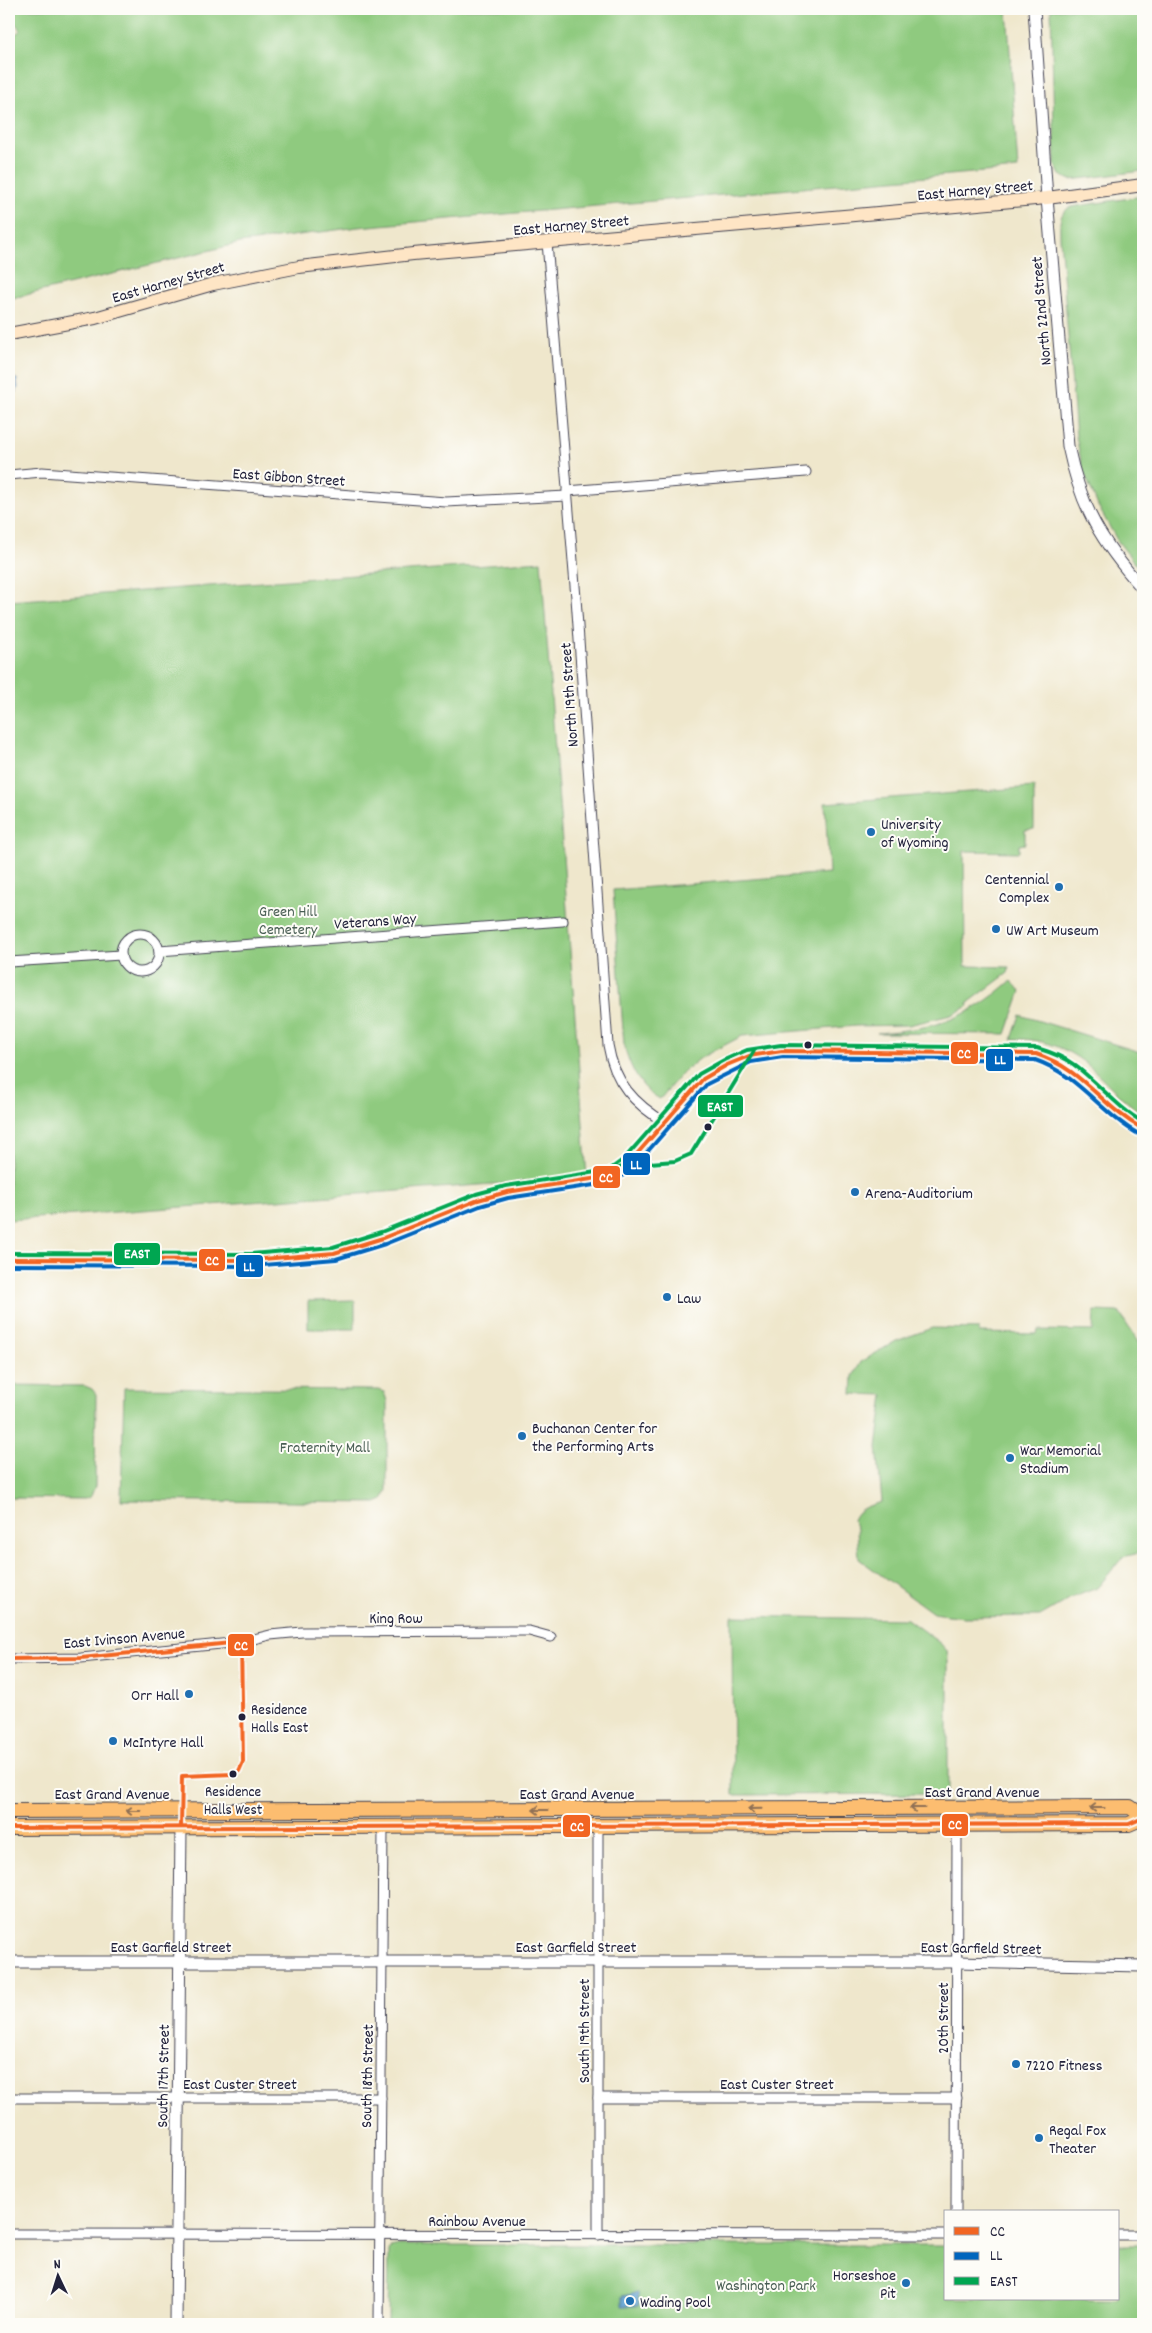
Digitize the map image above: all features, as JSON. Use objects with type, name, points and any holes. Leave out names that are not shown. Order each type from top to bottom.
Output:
[{"type":"main road","name":"East Harney Street","points":[[9,334],[95,318],[253,274],[348,261],[1047,198],[1143,185]]},
{"type":"main road","name":"East Grand Avenue","points":[[9,1812],[1130,1807],[1143,1817],[1129,1824],[9,1828]]},
{"type":"street","name":"North 22nd Street","points":[[1034,9],[1065,417],[1074,474],[1084,504],[1096,528],[1143,589]]},
{"type":"street","name":"North 19th Street","points":[[547,242],[608,1045],[614,1070],[629,1095],[647,1112],[666,1123]]},
{"type":"street","name":"East Gibbon Street","points":[[9,475],[42,472],[446,502],[567,494],[806,472]]},
{"type":"street","name":"Veterans Way","points":[[159,951],[563,921]]},
{"type":"street","points":[[141,933],[155,941],[159,951],[159,957],[152,967],[142,972],[130,969],[122,961],[121,955],[126,940],[141,933]]},
{"type":"street","points":[[9,962],[121,955]]},
{"type":"street","points":[[9,1259],[251,1260],[334,1253],[383,1238],[478,1200],[507,1192],[611,1176],[628,1164],[703,1079],[727,1065],[759,1054],[816,1050],[1021,1053],[1050,1058],[1079,1075],[1115,1112],[1143,1129]]},
{"type":"street","name":"King Row","points":[[242,1642],[270,1635],[302,1632],[529,1631],[551,1637]]},
{"type":"street","name":"East Ivinson Avenue","points":[[9,1660],[81,1658],[242,1642]]},
{"type":"street","name":"20th Street","points":[[956,2210],[957,1825]]},
{"type":"street","name":"South 17th Street","points":[[176,2324],[181,1827]]},
{"type":"street","name":"South 19th Street","points":[[598,1827],[598,2235]]},
{"type":"street","name":"South 18th Street","points":[[379,2324],[383,1828]]},
{"type":"street","name":"East Garfield Street","points":[[9,1962],[957,1962],[1143,1966]]},
{"type":"street","name":"East Custer Street","points":[[9,2098],[381,2098]]},
{"type":"street","name":"East Custer Street","points":[[598,2098],[956,2098]]},
{"type":"street","name":"Rainbow Avenue","points":[[9,2234],[944,2235]]},
{"type":"street","points":[[1120,2235],[1143,2236]]},
{"type":"green space","points":[[9,9],[1007,9],[1018,169],[358,227],[240,243],[9,299],[9,39],[21,30],[9,16]]},
{"type":"green space","points":[[1051,9],[1143,9],[1143,171],[1070,180],[1060,175],[1055,165]]},
{"type":"green space","points":[[1143,196],[1143,574],[1117,540],[1098,506],[1083,470],[1076,436],[1060,228],[1064,212],[1071,207]]},
{"type":"green space","name":"Green Hill Cemetery","points":[[541,561],[587,1177],[9,1220],[9,601]]},
{"type":"green space","points":[[1034,787],[1034,829],[1025,830],[1025,844],[1019,845],[1019,852],[964,851],[965,966],[1010,967],[1008,973],[968,1003],[969,1006],[951,1015],[909,1025],[856,1026],[742,1036],[702,1057],[683,1072],[660,1099],[641,1083],[632,1069],[624,1045],[613,890],[829,873],[825,803]]},
{"type":"green space","points":[[1011,981],[1021,991],[1006,1034],[877,1033],[933,1025],[949,1020],[979,1005]]},
{"type":"green space","points":[[1020,1015],[1143,1053],[1143,1113],[1126,1101],[1092,1069],[1072,1054],[1061,1048],[1038,1041],[1012,1039]]},
{"type":"green space","points":[[355,1300],[355,1329],[308,1329],[308,1301]]},
{"type":"green space","name":"War Memorial Stadium","points":[[1094,1311],[1119,1312],[1143,1350],[1143,1552],[1123,1557],[1097,1588],[1071,1598],[1040,1616],[963,1617],[933,1613],[859,1559],[857,1529],[853,1520],[861,1510],[882,1502],[877,1447],[884,1395],[852,1394],[853,1376],[861,1362],[896,1341],[932,1328],[979,1329],[979,1333],[1037,1334],[1038,1330],[1093,1331]]},
{"type":"green space","points":[[9,1385],[85,1386],[92,1389],[96,1394],[95,1486],[91,1496],[85,1499],[9,1498]]},
{"type":"green space","name":"Fraternity Mall","points":[[124,1388],[378,1390],[384,1392],[387,1401],[387,1491],[383,1500],[376,1503],[121,1500]]},
{"type":"green space","points":[[732,1616],[907,1619],[941,1644],[947,1651],[948,1662],[948,1788],[945,1794],[733,1795]]},
{"type":"green space","name":"Washington Park","points":[[399,2245],[944,2245],[944,2300],[1120,2300],[1120,2245],[1143,2245],[1143,2324],[388,2324],[389,2252],[391,2247]]},
{"type":"water","points":[[9,377],[17,379],[18,388],[9,405]]},
{"type":"water","name":"Wading Pool","points":[[638,2293],[639,2306],[622,2306],[622,2296]]},
{"type":"transit line","name":"EAST","points":[[9,1253],[251,1254],[333,1247],[381,1232],[476,1194],[506,1186],[609,1170],[624,1159],[699,1074],[747,1050],[781,1045],[1037,1048],[1060,1056],[1073,1064],[1124,1109],[1143,1122]]},
{"type":"transit line","name":"EAST","points":[[610,1170],[637,1164],[675,1161],[691,1154],[754,1051]]},
{"type":"transit line","name":"CC","points":[[9,1259],[251,1260],[334,1253],[383,1238],[478,1200],[507,1192],[611,1176],[628,1164],[703,1079],[727,1065],[749,1056],[782,1051],[1036,1054],[1067,1069],[1115,1110],[1143,1129]]},
{"type":"transit line","name":"LL","points":[[9,1265],[251,1266],[336,1259],[385,1244],[480,1206],[508,1198],[614,1182],[633,1168],[707,1084],[751,1062],[783,1057],[1035,1060],[1064,1075],[1113,1116],[1140,1135]]},
{"type":"transit line","name":"CC","points":[[9,1659],[81,1658],[241,1642],[243,1762],[239,1771],[233,1774],[182,1776],[181,1827]]},
{"type":"transit line","name":"CC","points":[[9,1828],[1129,1824],[1143,1818]]},
{"type":"place","name":"University of Wyoming","points":[[871,832]]},
{"type":"place","name":"Centennial Complex","points":[[1059,887]]},
{"type":"place","name":"UW Art Museum","points":[[996,929]]},
{"type":"place","name":"Arena-Auditorium","points":[[855,1192]]},
{"type":"place","name":"Law","points":[[667,1297]]},
{"type":"place","name":"Buchanan Center for the Performing Arts","points":[[522,1436]]},
{"type":"place","name":"War Memorial Stadium","points":[[1010,1458]]},
{"type":"place","name":"Orr Hall","points":[[189,1694]]},
{"type":"place","name":"Residence Halls East","points":[[242,1717]]},
{"type":"place","name":"McIntyre Hall","points":[[113,1741]]},
{"type":"place","name":"Residence Halls West","points":[[233,1774]]},
{"type":"place","name":"7220 Fitness","points":[[1016,2064]]},
{"type":"place","name":"Regal Fox Theater","points":[[1039,2138]]},
{"type":"place","name":"Horseshoe Pit","points":[[906,2283]]},
{"type":"place","name":"Wading Pool","points":[[630,2301]]}]
